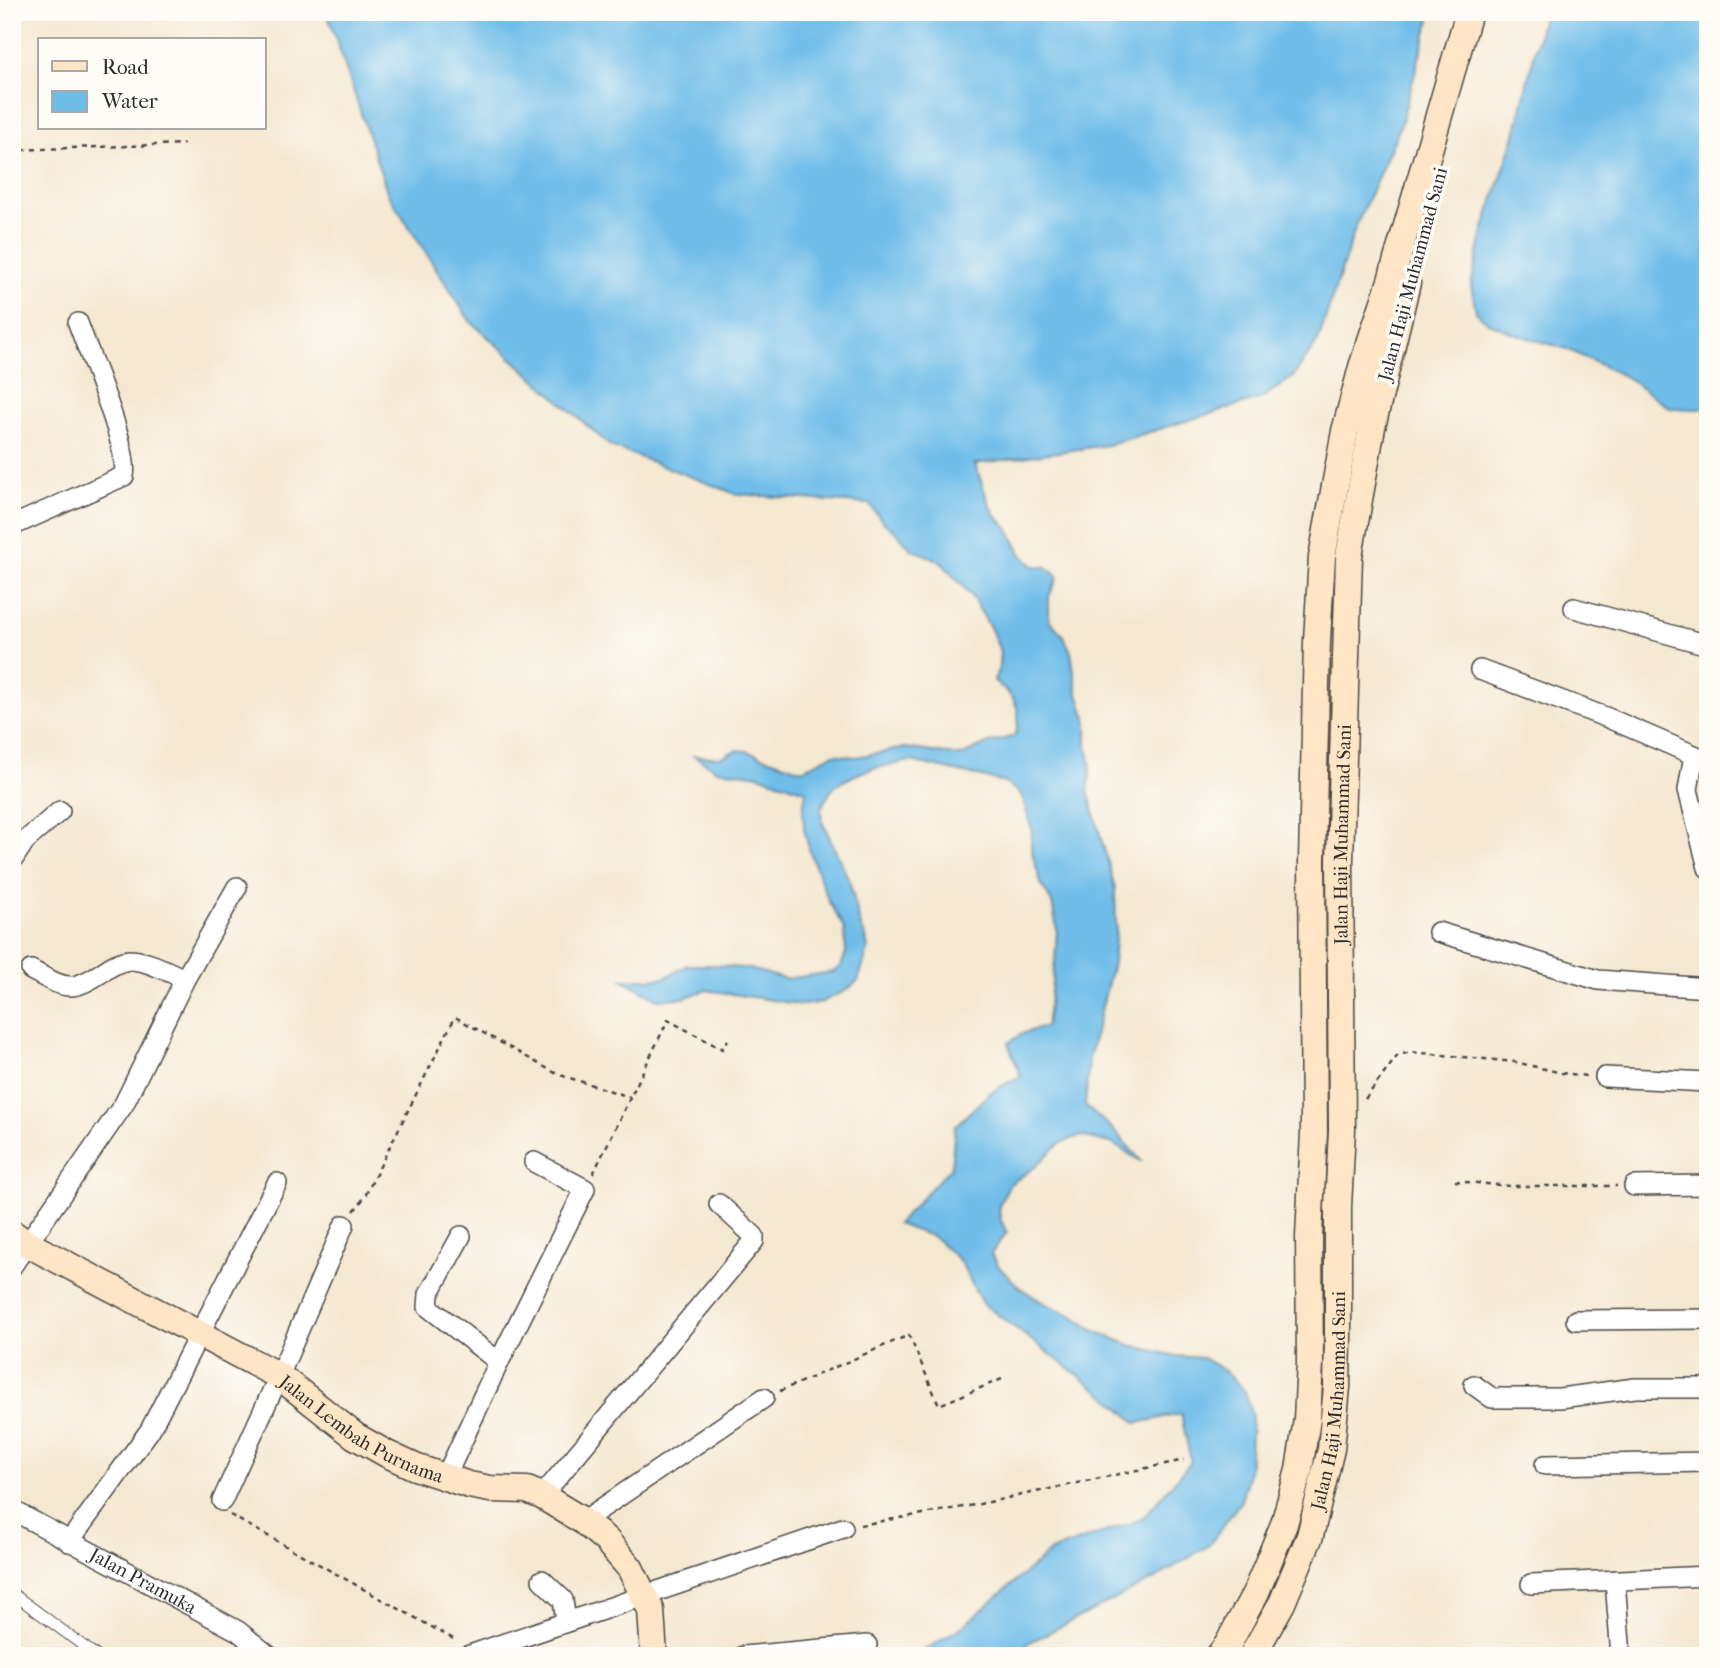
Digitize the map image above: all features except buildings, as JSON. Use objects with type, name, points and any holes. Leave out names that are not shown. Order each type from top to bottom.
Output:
[{"type":"main road","points":[[1397,287],[1469,12]]},
{"type":"main road","name":"Jalan Haji Muhammad Sani","points":[[1219,1656],[1256,1592],[1284,1524],[1299,1470],[1307,1419],[1310,1363],[1309,1237],[1314,1132],[1312,847],[1317,640],[1322,557],[1345,431],[1362,367],[1397,287],[1485,12]]},
{"type":"main road","name":"Jalan Haji Muhammad Sani","points":[[1252,1656],[1282,1603],[1310,1536],[1331,1449],[1337,1387],[1338,1207],[1342,1130],[1340,860],[1349,556],[1397,287]]},
{"type":"main road","points":[[1314,1132],[1342,1130]]},
{"type":"main road","name":"Jalan Lembah Purnama","points":[[19,1238],[279,1376],[355,1436],[415,1467],[469,1485],[490,1489],[527,1490],[583,1521],[606,1540],[630,1568],[651,1610],[654,1656]]},
{"type":"street","points":[[12,526],[124,476],[125,463],[121,441],[78,323]]},
{"type":"street","points":[[1574,608],[1708,645]]},
{"type":"street","points":[[1480,670],[1608,718],[1701,758],[1688,790],[1708,868]]},
{"type":"street","points":[[12,860],[25,841],[60,811]]},
{"type":"street","points":[[12,1266],[19,1238],[124,1104],[186,979],[237,887]]},
{"type":"street","points":[[1438,932],[1598,981],[1708,988]]},
{"type":"street","points":[[31,970],[59,985],[79,986],[113,965],[128,960],[148,963],[186,979]]},
{"type":"street","points":[[1605,1077],[1708,1082]]},
{"type":"street","points":[[446,1476],[585,1189],[534,1162]]},
{"type":"street","points":[[69,1542],[150,1430],[276,1183]]},
{"type":"street","points":[[1634,1186],[1708,1185]]},
{"type":"street","points":[[542,1496],[754,1241],[754,1236],[719,1204]]},
{"type":"street","points":[[222,1501],[344,1225]]},
{"type":"street","points":[[461,1236],[429,1294],[428,1307],[499,1362]]},
{"type":"street","points":[[1576,1320],[1708,1319]]},
{"type":"street","points":[[1474,1385],[1492,1398],[1560,1398],[1635,1388],[1708,1388]]},
{"type":"street","points":[[583,1521],[764,1398]]},
{"type":"street","points":[[1545,1465],[1708,1462]]},
{"type":"street","name":"Jalan Pramuka","points":[[12,1510],[237,1631],[269,1656]]},
{"type":"street","points":[[472,1655],[843,1528]]},
{"type":"street","points":[[1531,1584],[1708,1576]]},
{"type":"street","points":[[542,1580],[563,1600],[566,1622]]},
{"type":"street","points":[[1615,1581],[1621,1656]]},
{"type":"street","points":[[743,1656],[867,1645]]},
{"type":"lane","points":[[12,1593],[97,1656]]},
{"type":"path","points":[[12,150],[184,144]]},
{"type":"path","points":[[344,1225],[365,1198],[454,1017],[557,1074],[630,1097]]},
{"type":"path","points":[[585,1189],[668,1020],[722,1049],[729,1040]]},
{"type":"path","points":[[1342,1130],[1398,1055],[1411,1052],[1515,1062],[1562,1073],[1605,1077]]},
{"type":"path","points":[[1455,1181],[1510,1186],[1634,1186]]},
{"type":"path","points":[[764,1398],[909,1335],[939,1405],[1002,1379]]},
{"type":"path","points":[[843,1528],[980,1504],[1184,1460]]},
{"type":"path","points":[[222,1501],[226,1511],[233,1517],[472,1655]]},
{"type":"water","points":[[327,12],[1432,12],[1400,127],[1356,226],[1318,341],[1293,377],[1262,398],[1107,445],[975,464],[989,504],[1008,528],[1022,555],[1033,566],[1046,567],[1058,577],[1049,596],[1049,620],[1063,635],[1071,652],[1077,691],[1087,722],[1091,766],[1088,791],[1115,888],[1113,962],[1089,1059],[1085,1106],[1112,1128],[1142,1162],[1111,1143],[1080,1136],[1060,1143],[1035,1167],[1009,1185],[999,1205],[1000,1219],[1007,1232],[991,1254],[1000,1268],[1019,1287],[1095,1331],[1130,1345],[1176,1356],[1203,1358],[1225,1371],[1245,1391],[1252,1416],[1249,1472],[1241,1501],[1209,1545],[1155,1579],[1026,1644],[1023,1656],[915,1656],[962,1627],[1051,1551],[1142,1519],[1191,1462],[1181,1414],[1137,1423],[1106,1396],[982,1303],[960,1261],[934,1237],[897,1224],[951,1167],[955,1126],[991,1092],[1021,1076],[1008,1043],[1024,1033],[1046,1026],[1057,929],[1052,902],[1041,884],[1031,848],[1032,830],[1021,794],[995,780],[911,761],[874,768],[836,785],[821,808],[822,821],[849,880],[868,950],[858,981],[847,990],[822,1002],[804,1005],[706,990],[684,998],[658,999],[623,980],[664,978],[688,965],[750,969],[785,979],[833,972],[841,966],[846,952],[844,928],[829,902],[810,853],[804,829],[806,791],[755,774],[717,770],[694,756],[721,757],[736,750],[747,751],[802,770],[833,754],[856,757],[905,748],[961,756],[989,743],[1015,736],[1018,726],[1016,704],[994,681],[999,667],[1000,651],[991,629],[971,595],[940,561],[911,549],[869,504],[736,494],[610,446],[470,321],[388,194]]},
{"type":"water","points":[[1544,12],[1708,12],[1708,407],[1670,408],[1626,377],[1567,349],[1488,323],[1476,312],[1471,285],[1483,231],[1515,135]]}]
